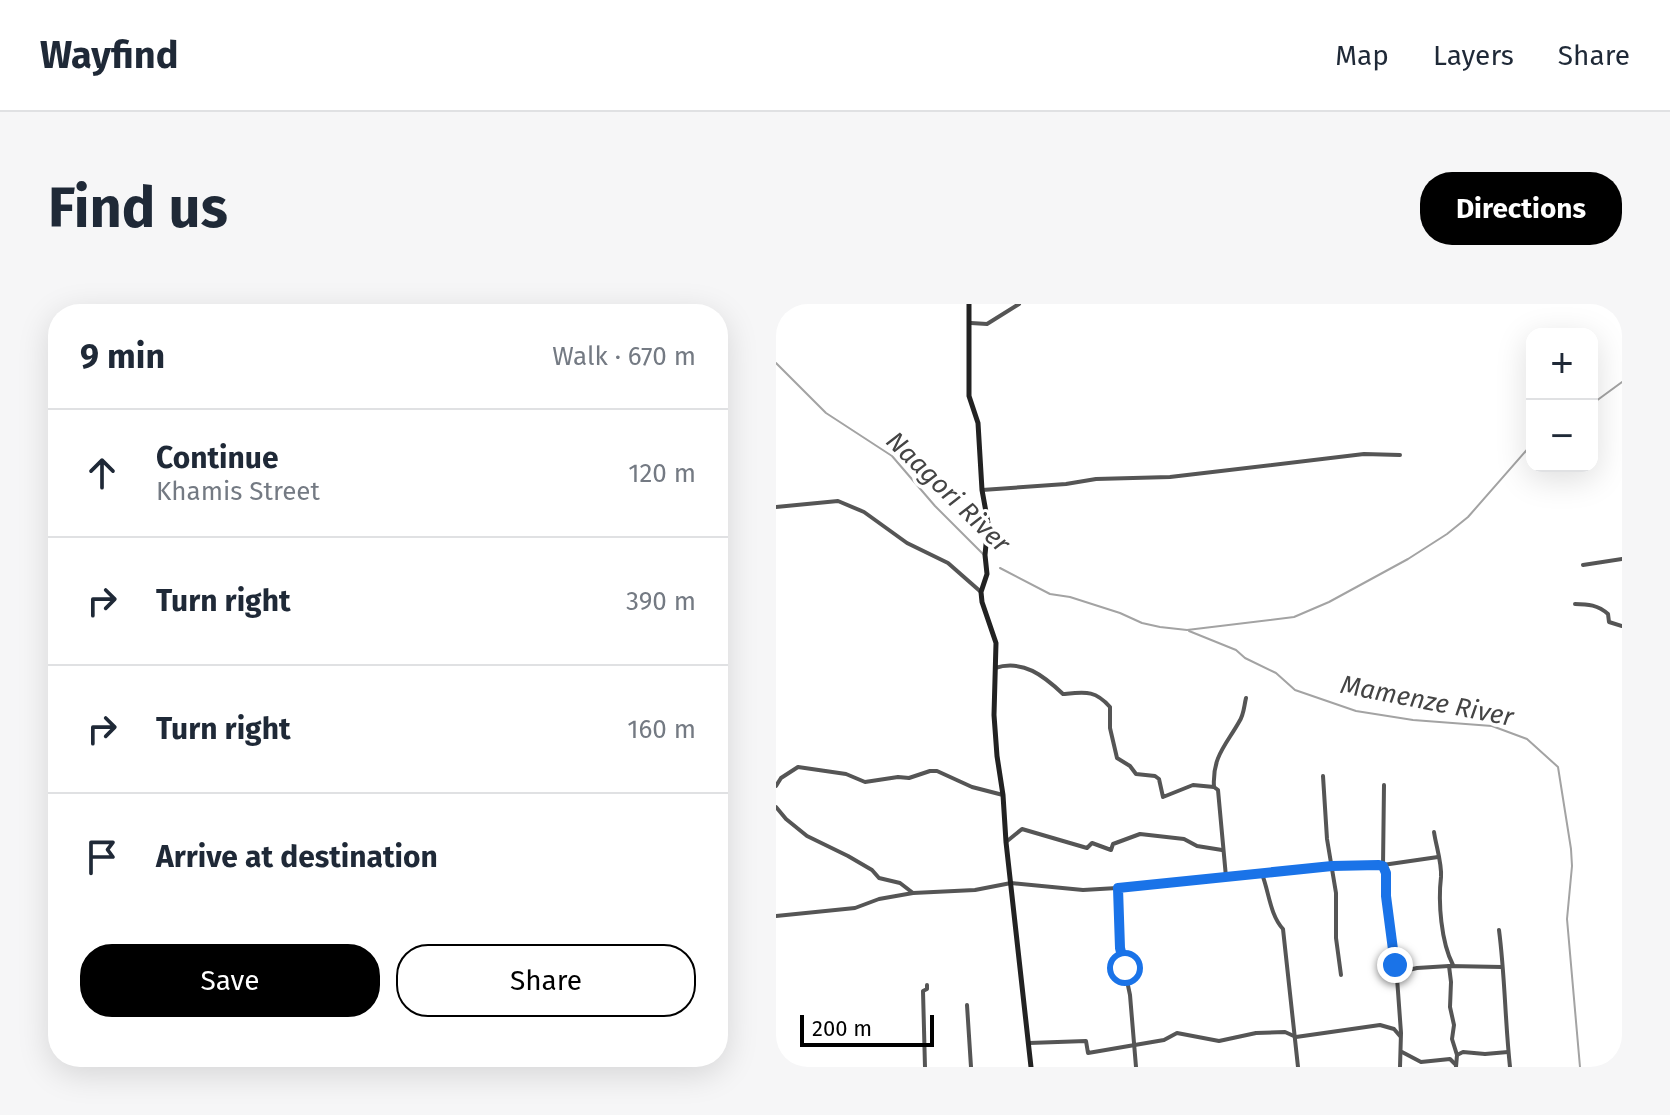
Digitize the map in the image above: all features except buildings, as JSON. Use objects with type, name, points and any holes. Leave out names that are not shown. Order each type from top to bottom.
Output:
[{"type":"street","points":[[969,304],[969,396],[978,423],[982,490],[988,523],[987,574],[981,592],[996,643],[994,715],[1031,1067]]},
{"type":"street","points":[[971,323],[987,324],[1019,304]]},
{"type":"street","points":[[982,490],[1096,479],[1170,477],[1364,454],[1400,455]]},
{"type":"street","points":[[776,507],[838,501],[864,512],[907,543],[948,563],[981,592]]},
{"type":"street","points":[[1583,565],[1622,559]]},
{"type":"street","points":[[1575,604],[1591,604],[1603,609],[1608,614],[1609,622],[1622,626]]},
{"type":"street","points":[[995,668],[1008,664],[1042,675],[1063,694],[1086,692],[1100,696],[1110,707],[1110,728],[1117,758],[1136,774],[1159,779],[1163,797],[1193,785],[1218,790],[1226,877]]},
{"type":"street","points":[[1214,787],[1221,747],[1241,720],[1246,698]]},
{"type":"street","points":[[776,786],[781,778],[798,767],[846,774],[865,782],[909,778],[930,771],[1003,795]]},
{"type":"street","points":[[1323,776],[1327,839],[1336,893],[1336,938],[1341,975]]},
{"type":"street","points":[[1384,785],[1383,866],[1396,973],[1402,1052],[1400,1067]]},
{"type":"street","points":[[776,807],[807,836],[848,856],[872,870],[879,878],[900,883],[913,893]]},
{"type":"street","points":[[1006,842],[1022,829],[1087,848],[1092,843],[1111,850],[1113,844],[1140,834],[1184,839],[1197,846],[1222,850]]},
{"type":"street","points":[[1434,832],[1441,875],[1439,893],[1445,946],[1451,966],[1450,1007],[1456,1066]]},
{"type":"street","points":[[776,916],[855,908],[879,899],[913,893],[975,890],[1011,883],[1083,890],[1118,888],[1332,866],[1383,866],[1438,857]]},
{"type":"street","points":[[1262,874],[1274,919],[1283,929],[1298,1067]]},
{"type":"street","points":[[1118,888],[1120,948],[1130,995],[1136,1067]]},
{"type":"street","points":[[1499,930],[1510,1067]]},
{"type":"street","points":[[1396,973],[1451,966],[1502,967]]},
{"type":"street","points":[[925,1067],[923,991],[927,985]]},
{"type":"street","points":[[967,1005],[971,1067]]},
{"type":"street","points":[[1029,1043],[1086,1041],[1088,1053],[1164,1040],[1177,1033],[1219,1041],[1256,1033],[1285,1032],[1296,1037],[1380,1025],[1394,1029],[1400,1036]]},
{"type":"street","points":[[1402,1052],[1421,1062],[1450,1059],[1456,1066]]},
{"type":"street","points":[[1457,1055],[1463,1052],[1508,1052]]},
{"type":"waterway","name":"Naagori River","points":[[776,363],[826,413],[892,456],[935,506],[983,554]]},
{"type":"waterway","name":"Naagori River","points":[[1597,400],[1622,382]]},
{"type":"waterway","name":"Naagori River","points":[[1000,568],[1050,594],[1070,597],[1160,627],[1187,630],[1294,617],[1329,602],[1447,534],[1468,517],[1526,451]]},
{"type":"waterway","name":"Mamenze River","points":[[1189,631],[1236,650],[1245,658],[1276,673],[1295,690],[1356,711],[1413,720],[1492,726],[1527,739],[1558,767],[1571,849],[1567,919],[1580,1067]]},
{"type":"route","points":[[1125,968],[1120,948],[1118,888],[1332,866],[1379,865],[1386,873],[1395,965]]}]
